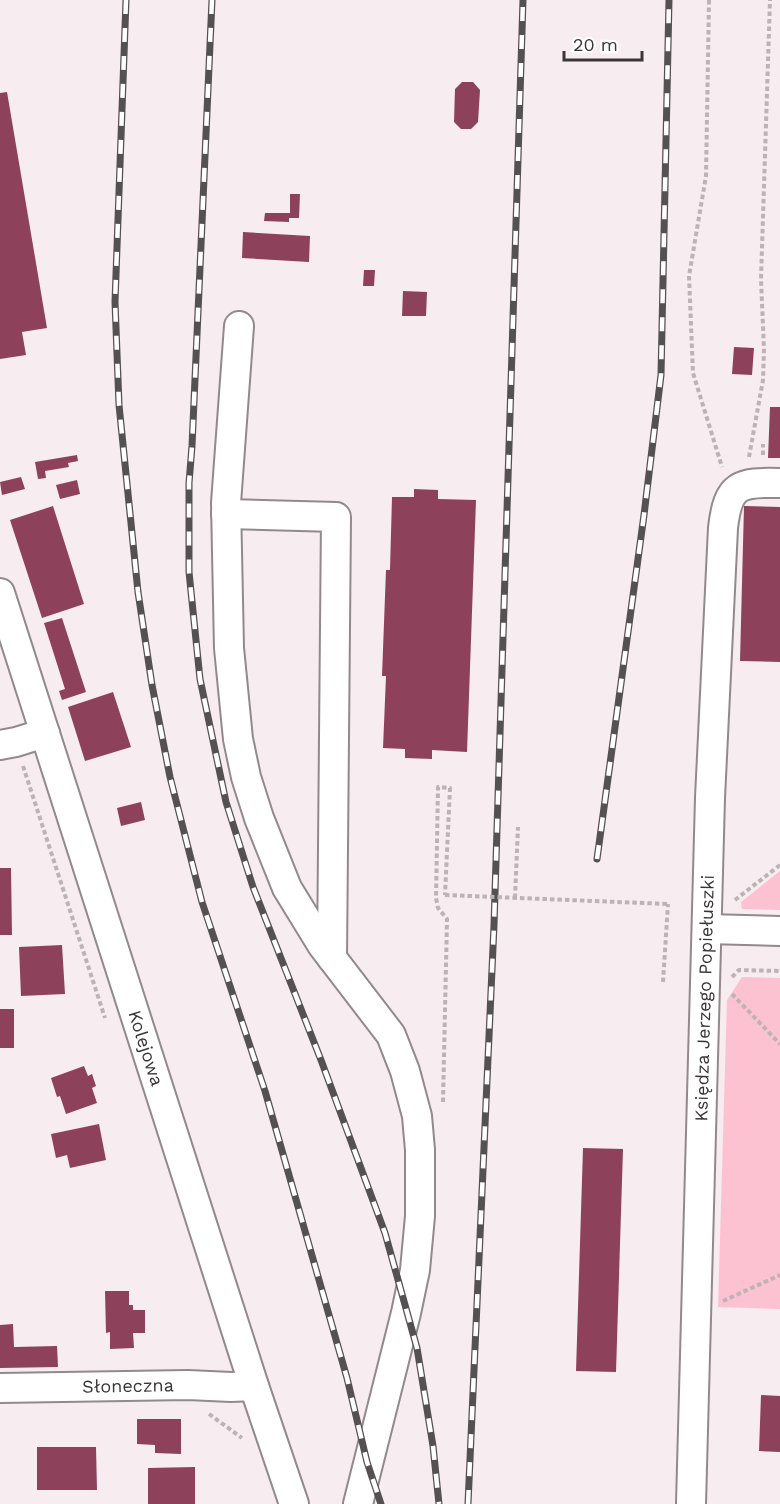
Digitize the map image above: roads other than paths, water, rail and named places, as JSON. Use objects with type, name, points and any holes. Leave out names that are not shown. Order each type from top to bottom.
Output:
[{"type":"street","points":[[239,326],[226,514],[229,648],[238,739],[246,777],[259,818],[287,888],[332,958],[391,1035],[405,1071],[414,1105],[420,1150],[420,1216],[415,1270],[358,1504]]},
{"type":"street","name":"Księdza Jerzego Popiełuszki","points":[[691,1504],[710,798],[723,528],[725,509],[738,490],[780,483]]},
{"type":"street","points":[[226,514],[336,517],[332,958]]},
{"type":"street","name":"Kolejowa","points":[[2,607],[45,733],[294,1504]]},
{"type":"street","points":[[8,743],[45,733]]},
{"type":"street","points":[[706,929],[780,931]]},
{"type":"street","name":"Słoneczna","points":[[0,1388],[188,1385],[231,1388],[254,1386]]},
{"type":"railway","points":[[126,0],[115,302],[119,405],[138,592],[152,685],[170,777],[202,902],[265,1091],[347,1378],[367,1462],[381,1504]]},
{"type":"railway","points":[[212,0],[189,483],[189,572],[200,679],[226,802],[253,887],[321,1060],[385,1233],[417,1348],[433,1446],[439,1504]]},
{"type":"railway","points":[[468,1504],[494,925],[523,0]]},
{"type":"railway","points":[[597,859],[661,375],[669,0]]}]
